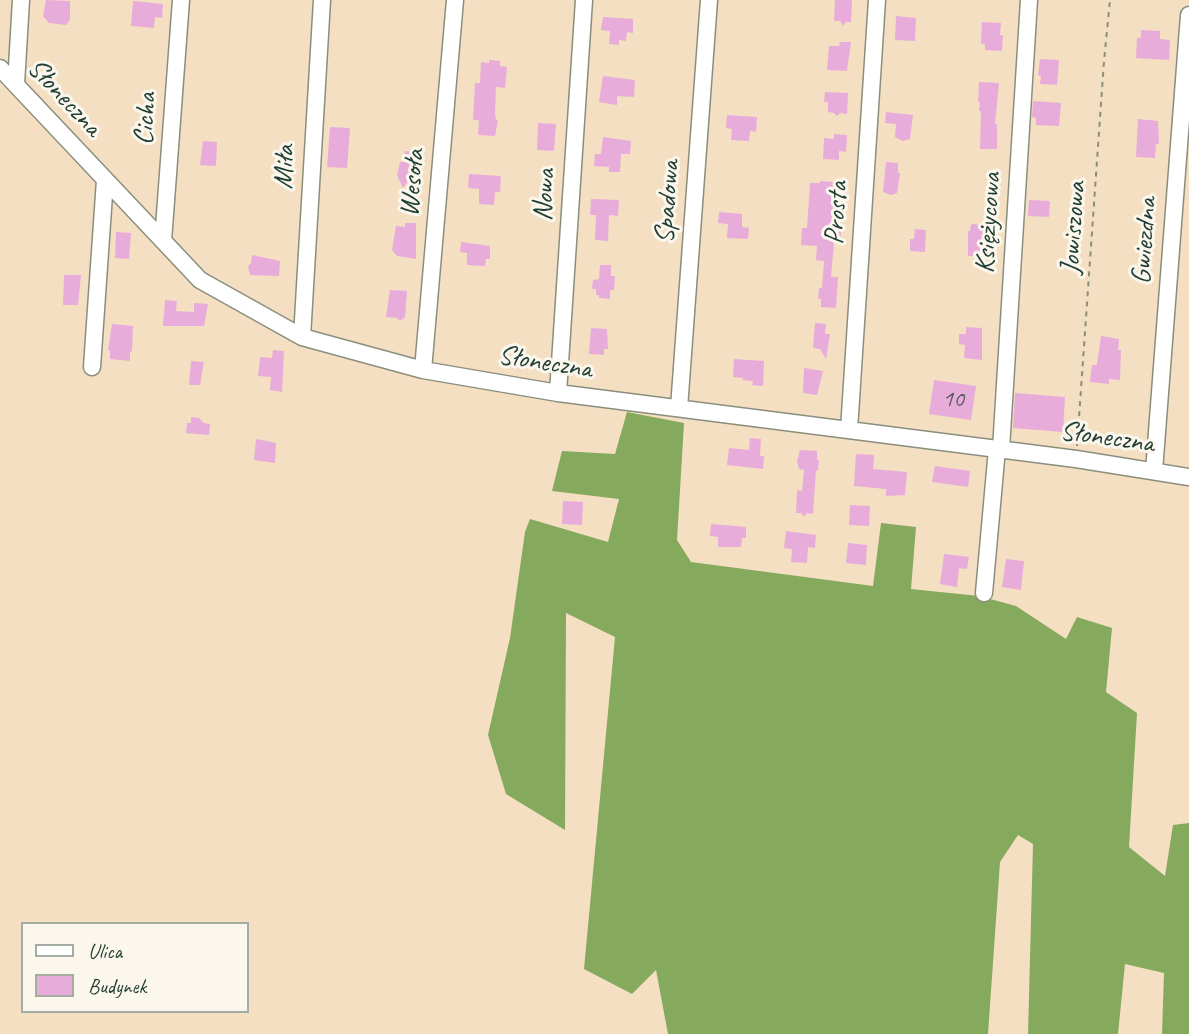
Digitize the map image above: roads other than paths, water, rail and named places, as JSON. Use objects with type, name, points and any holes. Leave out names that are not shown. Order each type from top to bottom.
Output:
[{"type":"street","points":[[16,85],[21,0]]},
{"type":"street","name":"Cicha","points":[[163,241],[181,0]]},
{"type":"street","name":"Miła","points":[[302,337],[321,0]]},
{"type":"street","name":"Wesoła","points":[[424,370],[455,0]]},
{"type":"street","name":"Nowa","points":[[558,393],[584,0]]},
{"type":"street","name":"Spadowa","points":[[679,408],[709,0]]},
{"type":"street","name":"Prosta","points":[[849,430],[877,0]]},
{"type":"street","name":"Księżycowa","points":[[984,593],[999,449],[1029,0]]},
{"type":"street","name":"Gwiezdna","points":[[1154,471],[1189,15]]},
{"type":"street","name":"Słoneczna","points":[[0,68],[200,280],[302,337],[424,370],[558,393],[1076,459],[1189,477]]},
{"type":"street","points":[[92,367],[105,180]]}]
